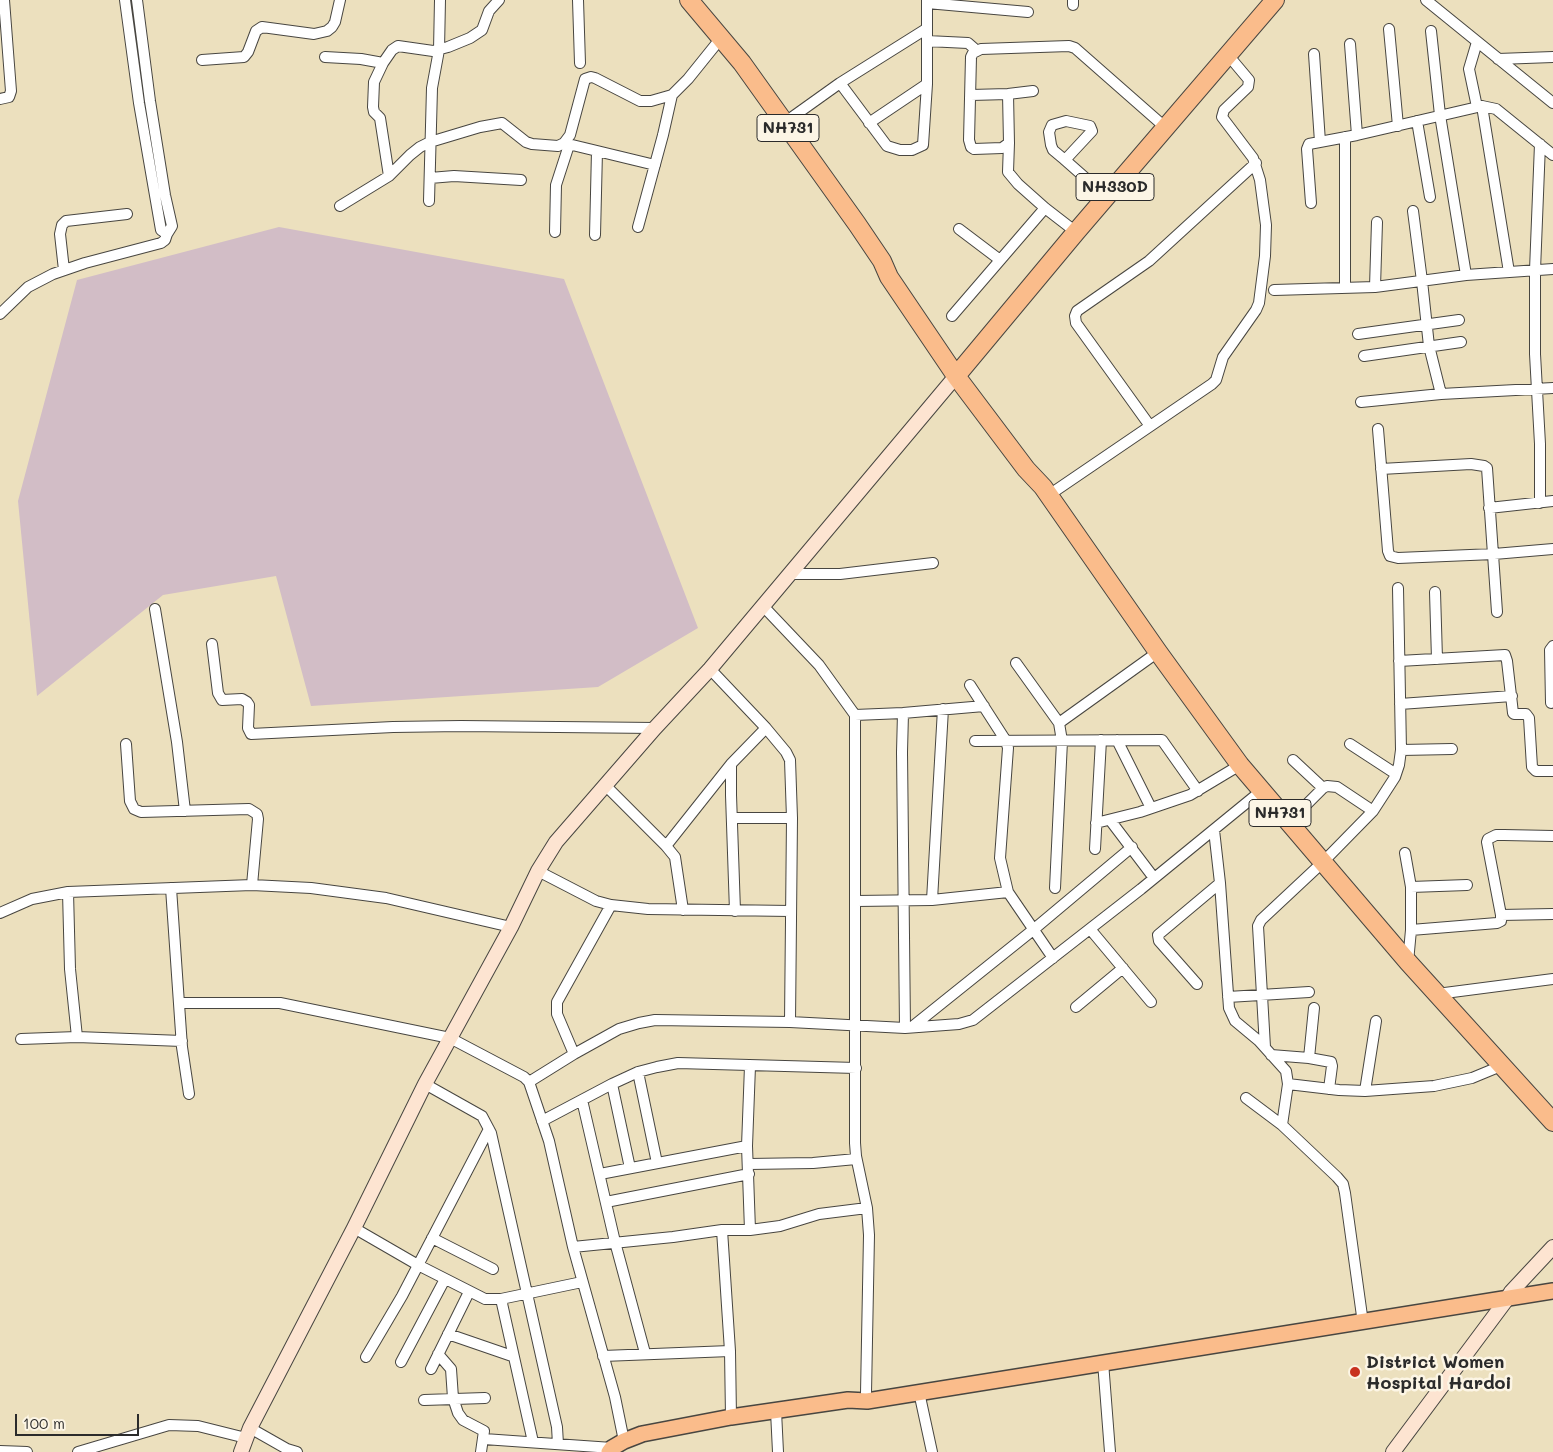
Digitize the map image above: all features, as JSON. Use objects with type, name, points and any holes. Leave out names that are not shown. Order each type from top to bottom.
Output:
[{"type":"highway","name":"NH731","points":[[689,0],[742,63],[882,261],[896,273],[959,373],[1033,466],[1046,491],[1158,652],[1240,765],[1408,962],[1501,1066],[1551,1118]]},
{"type":"highway","name":"NH330D","points":[[959,373],[1076,232],[1275,0]]},
{"type":"main road","points":[[615,1447],[642,1434],[731,1417],[848,1400],[1152,1347],[1362,1316],[1553,1291]]},
{"type":"main road","points":[[866,1397],[919,1392],[1515,1295]]},
{"type":"street","points":[[0,99],[6,99],[10,95],[4,67],[4,0]]},
{"type":"street","points":[[125,0],[139,103],[161,230],[167,234]]},
{"type":"street","points":[[0,314],[28,287],[64,270],[166,240],[172,226],[155,129],[137,0]]},
{"type":"street","points":[[202,60],[244,57],[256,32],[262,27],[314,34],[326,31],[335,22],[340,0]]},
{"type":"street","points":[[429,201],[432,88],[439,50],[440,0]]},
{"type":"street","points":[[388,176],[380,118],[374,112],[373,107],[374,82],[382,63],[392,50],[398,46],[439,50],[470,38],[482,30],[489,11],[499,0]]},
{"type":"street","points":[[578,0],[580,63]]},
{"type":"street","points":[[1426,0],[1553,103]]},
{"type":"street","points":[[840,83],[888,146],[912,150],[919,148],[924,142],[927,84],[927,2],[1028,12]]},
{"type":"street","points":[[784,123],[840,83],[926,29]]},
{"type":"street","points":[[1389,29],[1398,126]]},
{"type":"street","points":[[1431,31],[1440,115],[1466,275]]},
{"type":"street","points":[[555,232],[556,185],[566,144],[584,82],[587,78],[595,78],[640,101],[651,101],[672,95],[688,79],[721,38]]},
{"type":"street","points":[[926,41],[968,43],[976,50],[1069,46],[1075,48],[1166,128]]},
{"type":"street","points":[[1477,42],[1469,70],[1480,107],[1509,272]]},
{"type":"street","points":[[1350,44],[1357,135]]},
{"type":"street","points":[[976,50],[971,57],[969,140],[971,147],[977,150],[1002,148],[1009,143]]},
{"type":"street","points":[[1314,54],[1320,142]]},
{"type":"street","points":[[1046,491],[1150,426],[1216,380],[1223,357],[1259,303],[1265,256],[1266,225],[1256,163],[1222,117],[1224,110],[1250,83],[1247,75],[1228,55]]},
{"type":"street","points":[[324,57],[361,59],[382,63]]},
{"type":"street","points":[[1498,58],[1553,57]]},
{"type":"street","points":[[869,123],[927,84]]},
{"type":"street","points":[[971,95],[1033,92]]},
{"type":"street","points":[[1008,94],[1008,172],[1018,184],[1045,208],[1076,232]]},
{"type":"street","points":[[638,227],[672,95]]},
{"type":"street","points":[[1311,203],[1307,149],[1309,144],[1345,138],[1480,107],[1496,110],[1553,155]]},
{"type":"street","points":[[1417,121],[1430,197]]},
{"type":"street","points":[[340,206],[388,176],[410,155],[430,142],[496,122],[502,123],[526,142],[532,144],[558,146],[566,144],[655,164]]},
{"type":"street","points":[[1065,160],[1092,131],[1090,126],[1061,122],[1050,128],[1051,145],[1053,150],[1107,196]]},
{"type":"street","points":[[1345,138],[1345,288]]},
{"type":"street","points":[[1540,144],[1535,270],[1535,354],[1538,389],[1540,503]]},
{"type":"street","points":[[595,236],[597,151]]},
{"type":"street","points":[[1150,426],[1076,323],[1075,316],[1077,311],[1149,261],[1256,163]]},
{"type":"street","points":[[430,178],[454,176],[522,180]]},
{"type":"street","points":[[952,316],[1045,208]]},
{"type":"street","points":[[1413,211],[1429,346],[1441,394]]},
{"type":"street","points":[[64,270],[60,234],[62,225],[66,222],[128,214]]},
{"type":"street","points":[[1375,287],[1377,222]]},
{"type":"street","points":[[959,229],[1000,260]]},
{"type":"street","points":[[1274,290],[1375,287],[1466,275],[1553,269]]},
{"type":"street","points":[[1358,334],[1459,320]]},
{"type":"street","points":[[1364,356],[1461,342]]},
{"type":"street","points":[[241,1452],[248,1433],[426,1084],[511,927],[538,871],[556,842],[655,728],[710,669],[959,373]]},
{"type":"street","points":[[1361,402],[1441,394],[1553,388]]},
{"type":"street","points":[[1378,429],[1388,551],[1390,556],[1398,558],[1494,554],[1553,549]]},
{"type":"street","points":[[1381,470],[1471,464],[1484,466],[1488,471],[1489,508],[1498,612]]},
{"type":"street","points":[[1489,508],[1553,501]]},
{"type":"street","points":[[790,574],[840,574],[933,563]]},
{"type":"street","points":[[1268,1051],[1262,995],[1258,926],[1261,920],[1323,862],[1373,811],[1396,774],[1399,765],[1401,750],[1398,588]]},
{"type":"street","points":[[1435,592],[1437,658]]},
{"type":"street","points":[[763,606],[819,665],[855,715],[856,1159],[867,1208],[869,1235],[866,1397]]},
{"type":"street","points":[[155,609],[177,742],[184,811]]},
{"type":"street","points":[[212,644],[218,693],[222,700],[242,699],[247,702],[249,705],[248,728],[251,734],[451,726],[655,728]]},
{"type":"street","points":[[1551,703],[1550,650],[1553,646]]},
{"type":"street","points":[[1059,723],[1158,652]]},
{"type":"street","points":[[1399,661],[1505,655],[1513,713],[1526,714],[1529,718],[1531,760],[1534,770],[1553,771]]},
{"type":"street","points":[[1016,663],[1059,723],[1062,741],[1055,888]]},
{"type":"street","points":[[710,669],[766,728],[786,752],[790,760],[792,818],[790,1022]]},
{"type":"street","points":[[970,685],[1006,741],[1008,748],[1000,858],[1008,892],[1053,958]]},
{"type":"street","points":[[1400,704],[1512,696]]},
{"type":"street","points":[[855,715],[984,706]]},
{"type":"street","points":[[932,900],[943,709]]},
{"type":"street","points":[[904,713],[902,752],[903,900],[908,1028]]},
{"type":"street","points":[[666,846],[731,764],[766,728]]},
{"type":"street","points":[[975,740],[1162,740],[1198,791]]},
{"type":"street","points":[[1095,848],[1101,740]]},
{"type":"street","points":[[1117,740],[1151,808]]},
{"type":"street","points":[[126,744],[130,801],[134,809],[141,812],[249,809],[257,814],[252,885]]},
{"type":"street","points":[[1350,744],[1396,774]]},
{"type":"street","points":[[1401,750],[1452,750]]},
{"type":"street","points":[[1292,760],[1323,788]]},
{"type":"street","points":[[731,764],[735,911]]},
{"type":"street","points":[[1096,823],[1190,795],[1240,765]]},
{"type":"street","points":[[605,785],[666,846],[676,861],[684,910]]},
{"type":"street","points":[[1288,823],[1323,788],[1332,786],[1337,787],[1373,811]]},
{"type":"street","points":[[529,1082],[619,1029],[655,1020],[790,1022],[908,1028],[959,1024],[973,1020],[1090,929],[1261,791]]},
{"type":"street","points":[[732,818],[792,818]]},
{"type":"street","points":[[1110,820],[1154,878]]},
{"type":"street","points":[[1214,830],[1229,1008],[1232,1016],[1286,1071],[1288,1084],[1282,1125]]},
{"type":"street","points":[[1412,930],[1497,923],[1500,921],[1501,915],[1488,839],[1496,835],[1553,836]]},
{"type":"street","points":[[908,1028],[1034,930],[1132,847]]},
{"type":"street","points":[[1406,852],[1411,887],[1412,930],[1408,962]]},
{"type":"street","points":[[538,871],[596,901],[611,905],[648,909],[791,912]]},
{"type":"street","points":[[1197,984],[1159,941],[1158,935],[1220,884]]},
{"type":"street","points":[[0,913],[32,899],[68,892],[252,885],[311,888],[386,898],[511,927]]},
{"type":"street","points":[[1411,887],[1466,885]]},
{"type":"street","points":[[171,888],[182,1041],[189,1094]]},
{"type":"street","points":[[68,892],[70,969],[77,1037]]},
{"type":"street","points":[[856,901],[932,900],[1008,892]]},
{"type":"street","points":[[574,1054],[557,1014],[557,1002],[611,905]]},
{"type":"street","points":[[1501,915],[1553,914]]},
{"type":"street","points":[[1090,929],[1151,1002]]},
{"type":"street","points":[[1076,1007],[1123,968]]},
{"type":"street","points":[[1437,994],[1553,979]]},
{"type":"street","points":[[1228,997],[1309,992]]},
{"type":"street","points":[[180,1002],[280,1003],[450,1038],[524,1077],[529,1082],[549,1141],[572,1247],[603,1356],[615,1447],[484,1439]]},
{"type":"street","points":[[1310,1058],[1314,1008]]},
{"type":"street","points":[[1365,1091],[1376,1021]]},
{"type":"street","points":[[22,1039],[77,1037],[182,1041]]},
{"type":"street","points":[[1268,1051],[1330,1062],[1332,1066],[1329,1089]]},
{"type":"street","points":[[542,1121],[638,1072],[678,1063],[856,1068]]},
{"type":"street","points":[[750,1066],[748,1146],[750,1230]]},
{"type":"street","points":[[1288,1084],[1365,1091],[1455,1082],[1472,1078],[1501,1066]]},
{"type":"street","points":[[638,1072],[657,1163]]},
{"type":"street","points":[[426,1084],[482,1116],[490,1129],[557,1427],[558,1444]]},
{"type":"street","points":[[612,1084],[630,1168]]},
{"type":"street","points":[[1246,1098],[1282,1125],[1337,1176],[1343,1184],[1362,1316]]},
{"type":"street","points":[[582,1100],[615,1242],[645,1354]]},
{"type":"street","points":[[366,1357],[418,1265],[490,1129]]},
{"type":"street","points":[[600,1174],[748,1146]]},
{"type":"street","points":[[606,1202],[749,1169],[856,1159]]},
{"type":"street","points":[[572,1247],[722,1230],[750,1230],[786,1225],[837,1211],[867,1208]]},
{"type":"street","points":[[354,1228],[418,1265],[485,1299],[500,1298],[582,1282]]},
{"type":"street","points":[[722,1230],[730,1351],[731,1417]]},
{"type":"street","points":[[432,1238],[493,1269]]},
{"type":"street","points":[[1393,1452],[1553,1247]]},
{"type":"street","points":[[401,1362],[444,1279]]},
{"type":"street","points":[[431,1369],[469,1292]]},
{"type":"street","points":[[500,1298],[533,1442]]},
{"type":"street","points":[[448,1334],[512,1356]]},
{"type":"street","points":[[603,1356],[730,1351]]},
{"type":"street","points":[[438,1354],[451,1370],[453,1398],[463,1420],[484,1431],[481,1452]]},
{"type":"street","points":[[1103,1362],[1110,1452]]},
{"type":"street","points":[[919,1392],[932,1452]]},
{"type":"street","points":[[424,1400],[485,1398]]},
{"type":"street","points":[[776,1411],[778,1452]]},
{"type":"street","points":[[78,1452],[169,1425],[198,1426],[248,1433],[290,1451]]},
{"type":"street","points":[[0,1451],[27,1452]]},
{"type":"shaded area","points":[[279,227],[564,279],[698,628],[598,687],[311,706],[276,576],[163,595],[37,696],[18,501],[77,280]]},
{"type":"place","name":"District Women Hospital Hardoi","points":[[1355,1372]]}]
